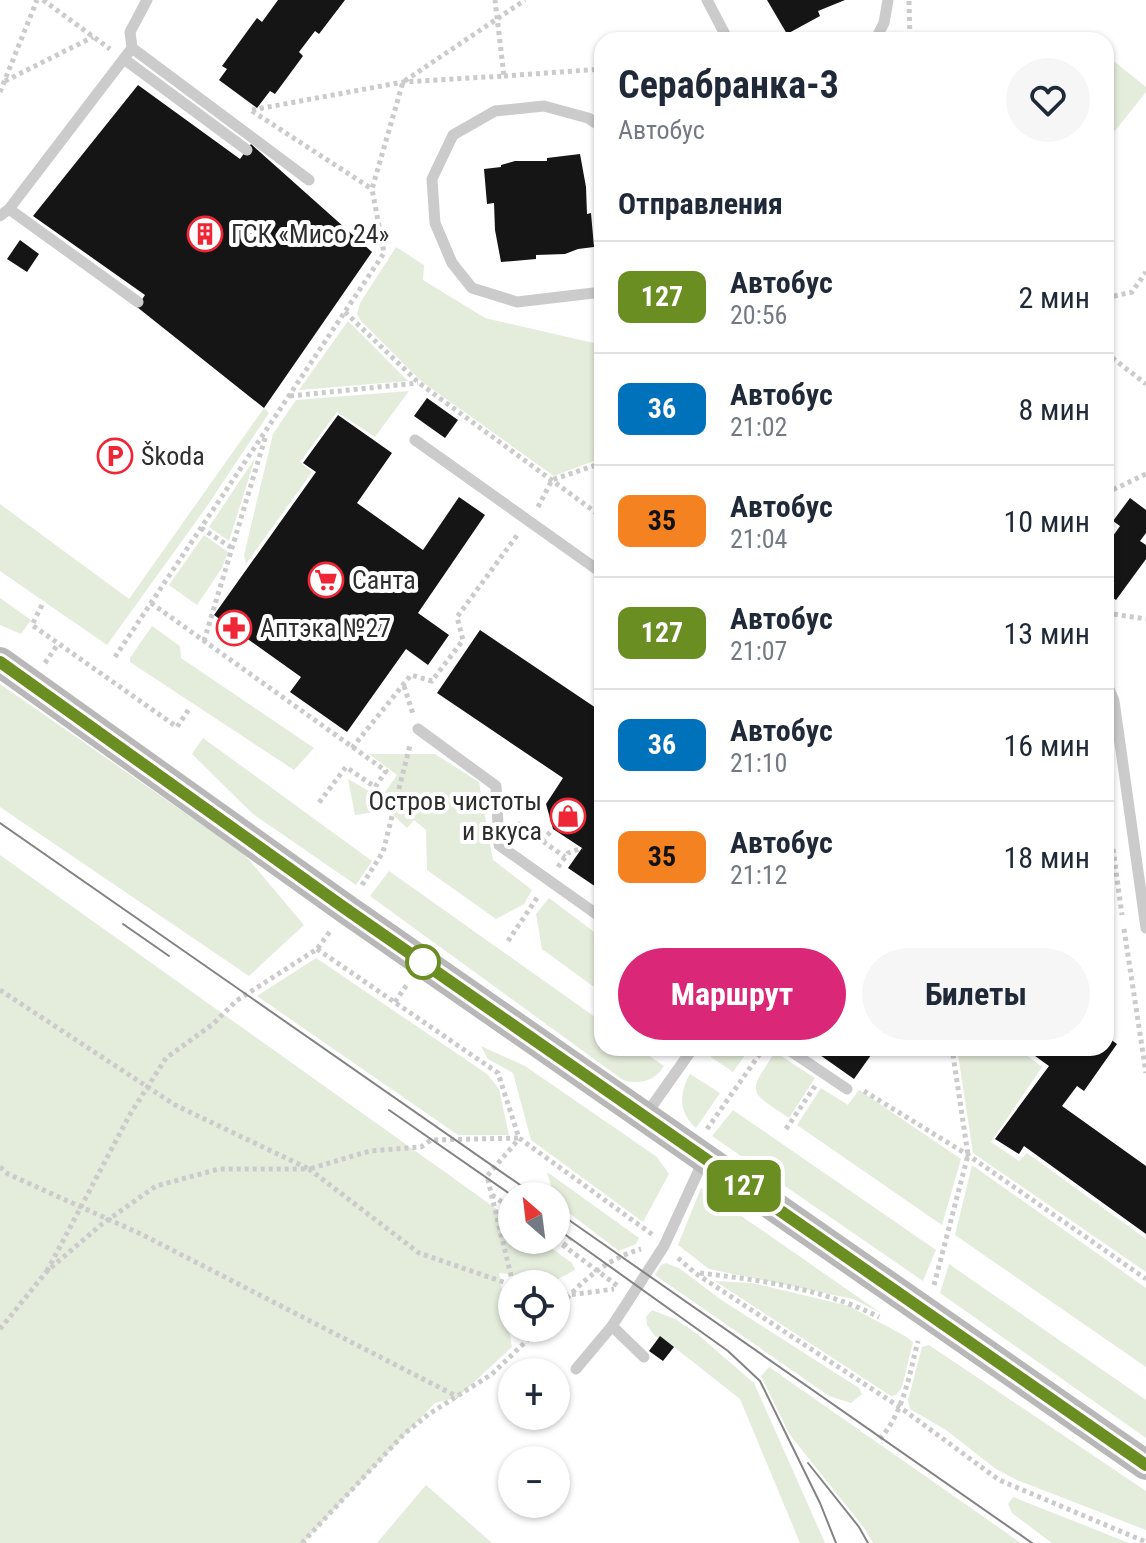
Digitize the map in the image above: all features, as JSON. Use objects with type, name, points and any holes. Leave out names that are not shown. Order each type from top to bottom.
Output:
[{"type":"main road","points":[[0,662],[346,909],[1146,1465]]},
{"type":"lane","points":[[138,302],[4,213],[132,48],[130,32],[147,0]]},
{"type":"lane","points":[[707,0],[723,32]]},
{"type":"lane","points":[[879,32],[888,0]]},
{"type":"lane","points":[[132,48],[309,180]]},
{"type":"lane","points":[[124,59],[247,150]]},
{"type":"lane","points":[[594,122],[544,106],[495,111],[453,135],[432,179],[435,223],[452,263],[472,288],[517,302],[594,293]]},
{"type":"lane","points":[[415,440],[594,567]]},
{"type":"lane","points":[[1114,701],[1146,928]]},
{"type":"lane","points":[[418,729],[496,786],[499,845],[594,913]]},
{"type":"lane","points":[[644,1116],[687,1056]]},
{"type":"lane","points":[[797,1056],[847,1089]]},
{"type":"lane","points":[[576,1369],[612,1326],[704,1159]]},
{"type":"lane","points":[[612,1326],[644,1357]]},
{"type":"path","points":[[0,92],[37,0]]},
{"type":"path","points":[[43,0],[124,59]]},
{"type":"path","points":[[495,0],[504,76]]},
{"type":"path","points":[[115,657],[384,253],[372,189],[403,82],[525,0]]},
{"type":"path","points":[[909,0],[910,32]]},
{"type":"path","points":[[4,82],[93,37]]},
{"type":"path","points":[[252,110],[403,82],[594,70]]},
{"type":"path","points":[[1114,296],[1132,292],[1146,272]]},
{"type":"path","points":[[345,312],[419,383],[594,511]]},
{"type":"path","points":[[1114,359],[1146,384]]},
{"type":"path","points":[[290,396],[419,383]]},
{"type":"path","points":[[204,641],[268,429]]},
{"type":"path","points":[[352,748],[411,675],[432,681],[440,671],[463,640],[457,617],[536,511],[552,480],[594,466]]},
{"type":"path","points":[[1114,489],[1146,474]]},
{"type":"path","points":[[201,528],[232,548]]},
{"type":"path","points":[[151,603],[386,771],[375,787],[346,767],[318,804]]},
{"type":"path","points":[[42,605],[32,625],[177,727],[189,709]]},
{"type":"path","points":[[1114,614],[1146,619]]},
{"type":"path","points":[[383,852],[411,741],[418,729],[404,686]]},
{"type":"path","points":[[542,841],[553,829]]},
{"type":"path","points":[[568,853],[582,848]]},
{"type":"path","points":[[508,941],[535,901]]},
{"type":"path","points":[[0,1329],[47,1271],[129,1116],[166,1058],[213,1024],[236,1001],[317,949],[498,1073],[519,1138],[658,1238],[658,1246]]},
{"type":"path","points":[[0,990],[175,1105],[309,1169],[419,1253],[498,1279]]},
{"type":"path","points":[[732,1092],[758,1056]]},
{"type":"path","points":[[946,1242],[968,1155],[953,1056]]},
{"type":"path","points":[[786,1129],[827,1067],[968,1155],[1146,1279]]},
{"type":"path","points":[[47,1271],[108,1220],[156,1186],[219,1169],[309,1169],[370,1151],[421,1147],[431,1140],[519,1138]]},
{"type":"path","points":[[509,1270],[487,1176],[519,1138]]},
{"type":"path","points":[[0,1167],[8,1174],[108,1220],[458,1397]]},
{"type":"path","points":[[491,1194],[498,1199]]},
{"type":"path","points":[[643,1257],[658,1246]]},
{"type":"path","points":[[570,1294],[618,1256],[658,1246]]},
{"type":"path","points":[[658,1246],[901,1408],[999,1480],[1146,1542]]},
{"type":"path","points":[[570,1251],[620,1288]]},
{"type":"path","points":[[695,1273],[756,1280],[850,1302],[892,1323]]},
{"type":"path","points":[[570,1295],[620,1288],[629,1278]]},
{"type":"path","points":[[302,1543],[404,1434],[429,1414],[492,1374],[528,1342]]},
{"type":"path","points":[[880,1439],[901,1408]]},
{"type":"green space","points":[[1114,61],[1146,87],[1146,92],[1114,132]]},
{"type":"green space","points":[[396,247],[424,265],[423,280],[485,318],[594,343],[594,461],[554,476],[421,381],[361,321],[357,314],[360,303]]},
{"type":"green space","points":[[348,321],[408,381],[299,390]]},
{"type":"green space","points":[[409,391],[375,437],[337,412],[300,462],[312,472],[246,564],[244,555],[273,434],[296,400]]},
{"type":"green space","points":[[264,408],[269,413],[205,509],[107,645],[0,571],[0,504],[129,599]]},
{"type":"green space","points":[[255,458],[229,541],[209,527]]},
{"type":"green space","points":[[204,535],[228,552],[222,568],[197,605],[169,585]]},
{"type":"green space","points":[[0,598],[31,620],[21,634],[0,625]]},
{"type":"green space","points":[[152,626],[180,646],[181,658],[314,748],[294,770],[130,662]]},
{"type":"green space","points":[[0,684],[244,854],[304,925],[249,976],[0,807]]},
{"type":"green space","points":[[203,738],[372,861],[356,885],[253,814],[192,754]]},
{"type":"green space","points":[[369,754],[435,754],[479,782],[493,860],[532,890],[524,904],[496,919],[427,870],[426,830],[414,820],[407,828],[388,810],[355,815],[348,779],[381,798],[397,775]]},
{"type":"green space","points":[[0,855],[498,1210],[498,1254],[559,1254],[572,1263],[575,1270],[570,1273],[570,1270],[498,1270],[498,1342],[511,1342],[512,1347],[458,1397],[435,1403],[303,1543],[0,1543]]},
{"type":"green space","points":[[389,871],[594,1016],[594,1056],[650,1056],[664,1066],[646,1080],[623,1080],[370,896]]},
{"type":"green space","points":[[549,898],[594,932],[594,987],[542,949],[536,914]]},
{"type":"green space","points":[[316,958],[487,1074],[499,1089],[509,1135],[458,1135],[257,996]]},
{"type":"green space","points":[[481,1046],[525,1066],[657,1157],[669,1174],[643,1222],[531,1140],[513,1073],[488,1059]]},
{"type":"green space","points":[[711,1056],[744,1056],[733,1072]]},
{"type":"green space","points":[[772,1056],[781,1056],[815,1078],[789,1118],[759,1096],[756,1084]]},
{"type":"green space","points":[[958,1056],[1028,1056],[1042,1067],[991,1142],[1019,1161],[1027,1153],[1146,1239],[1146,1272],[973,1153]]},
{"type":"green space","points":[[690,1074],[720,1093],[696,1128],[686,1115],[682,1102]]},
{"type":"green space","points":[[821,1088],[848,1105],[859,1090],[961,1159],[942,1225],[797,1125]]},
{"type":"green space","points":[[733,1110],[936,1250],[923,1281],[712,1136]]},
{"type":"green space","points":[[972,1165],[1146,1288],[1146,1367],[955,1235]]},
{"type":"green space","points":[[547,1172],[561,1182],[550,1182]]},
{"type":"green space","points":[[570,1188],[639,1238],[636,1244],[619,1251],[570,1214]]},
{"type":"green space","points":[[701,1188],[881,1313],[853,1299],[709,1269],[678,1245]]},
{"type":"green space","points":[[666,1263],[679,1268],[720,1299],[859,1388],[862,1394],[851,1403],[829,1396],[655,1275]]},
{"type":"green space","points":[[949,1264],[1146,1400],[1146,1438],[940,1293]]},
{"type":"green space","points":[[715,1281],[752,1283],[849,1306],[905,1336],[913,1342],[902,1387],[891,1396]]},
{"type":"green space","points":[[652,1310],[675,1319],[696,1333],[754,1383],[825,1543],[800,1543],[740,1399],[674,1347],[655,1336],[647,1325],[646,1317]]},
{"type":"green space","points":[[929,1345],[1146,1491],[1146,1530],[1017,1480],[996,1469],[946,1430],[910,1409],[908,1400],[922,1347]]},
{"type":"green space","points":[[769,1367],[1021,1543],[873,1543],[790,1435],[761,1376]]},
{"type":"green space","points":[[426,1485],[492,1543],[377,1543]]},
{"type":"green space","points":[[1013,1497],[1129,1543],[1052,1543],[1012,1513],[1008,1504]]},
{"type":"building","points":[[278,0],[345,0],[319,34],[315,31],[299,52],[303,56],[275,94],[270,91],[257,108],[219,80],[227,69],[222,66],[257,18],[262,22]]},
{"type":"building","points":[[767,0],[845,0],[818,11],[820,16],[786,32]]},
{"type":"building","name":"ГСК «Мисо 24»","points":[[138,85],[240,159],[251,144],[372,252],[264,408],[137,307],[145,295],[33,216]]},
{"type":"building","points":[[580,154],[594,247],[565,254],[536,255],[536,259],[501,262],[494,203],[487,204],[484,169],[515,161],[547,161],[547,158]]},
{"type":"building","points":[[20,240],[39,254],[27,272],[7,259]]},
{"type":"building","points":[[427,398],[458,420],[445,438],[414,416]]},
{"type":"building","points":[[338,415],[392,453],[357,503],[423,550],[459,497],[485,515],[418,613],[449,635],[428,665],[406,649],[347,732],[290,692],[301,677],[214,615],[316,472],[303,463]]},
{"type":"building","points":[[1130,498],[1146,510],[1146,533],[1140,541],[1146,545],[1146,559],[1116,600],[1114,535],[1120,526],[1114,520]]},
{"type":"building","points":[[480,630],[594,707],[594,886],[568,868],[582,848],[553,829],[546,804],[563,778],[437,693]]},
{"type":"building","points":[[821,1056],[870,1056],[854,1079]]},
{"type":"building","points":[[1035,1056],[1109,1056],[1084,1091],[1077,1086],[1062,1106],[1146,1166],[1146,1234],[1024,1146],[1019,1154],[995,1139],[1049,1066]]},
{"type":"building","points":[[660,1336],[674,1347],[663,1361],[649,1351]]},
{"type":"tram line","points":[[0,823],[516,1182]]},
{"type":"tram line","points":[[123,924],[169,956]]},
{"type":"tram line","points":[[389,1110],[498,1186]]},
{"type":"tram line","points":[[570,1221],[1032,1543]]},
{"type":"tram line","points":[[570,1238],[728,1351],[760,1381],[820,1503],[836,1543]]},
{"type":"tram line","points":[[808,1463],[868,1543]]},
{"type":"bus line","name":"127","points":[[0,662],[346,909],[1146,1465]]},
{"type":"place","name":"ГСК «Мисо 24»","points":[[205,234]]},
{"type":"place","name":"Škoda","points":[[115,456]]},
{"type":"place","name":"Санта","points":[[326,580]]},
{"type":"place","name":"Аптэка №27","points":[[234,628]]},
{"type":"place","name":"Остров чистоты и вкуса","points":[[568,816]]}]
